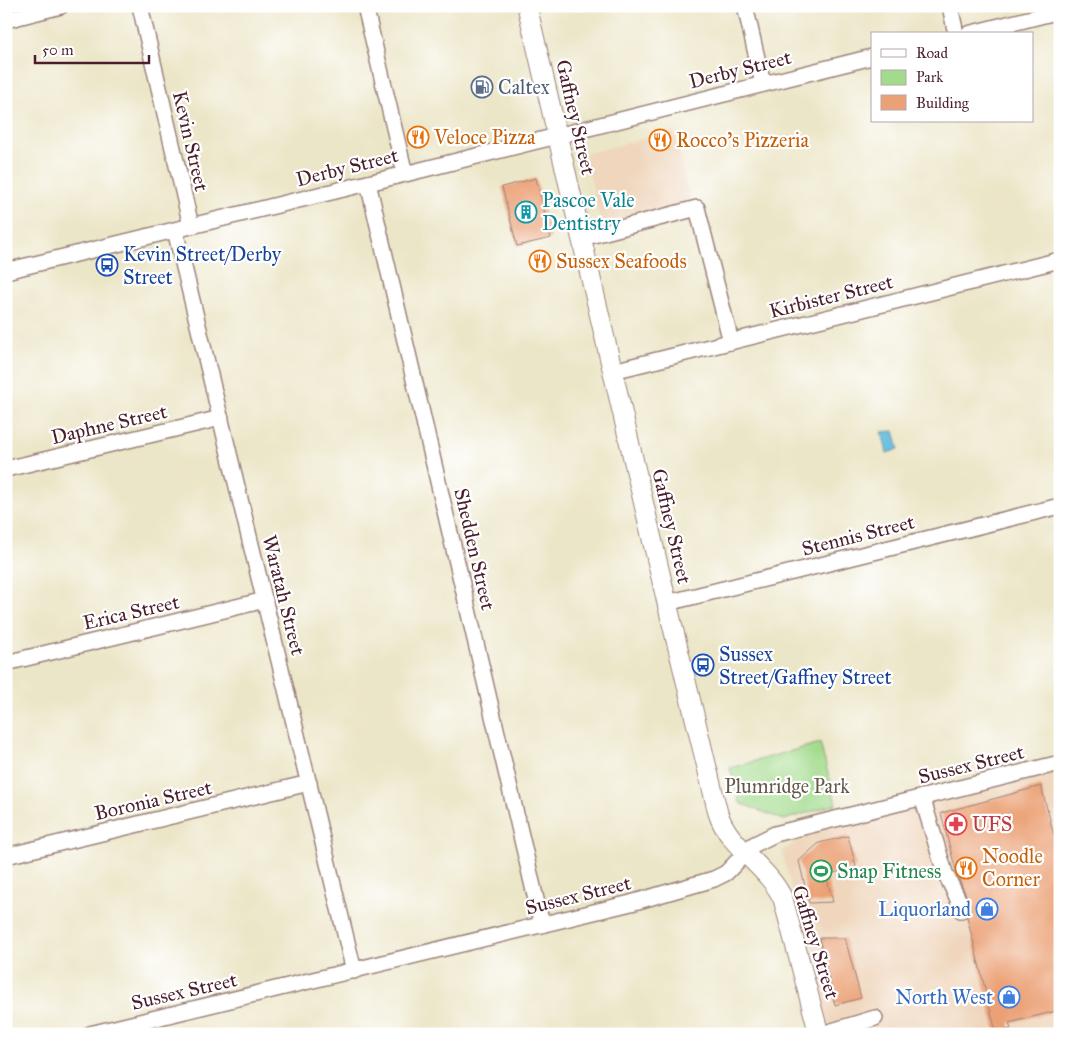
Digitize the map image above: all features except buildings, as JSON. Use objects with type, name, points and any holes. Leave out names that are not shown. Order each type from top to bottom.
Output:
[{"type":"main road","name":"Gaffney Street","points":[[526,6],[582,238],[666,603],[719,816],[728,832],[773,881],[783,899],[820,1034]]},
{"type":"street","points":[[6,20],[61,6]]},
{"type":"street","name":"Kevin Street","points":[[140,6],[191,226]]},
{"type":"street","points":[[365,6],[405,174]]},
{"type":"street","points":[[744,6],[763,84]]},
{"type":"street","points":[[950,6],[956,32]]},
{"type":"street","points":[[976,32],[1060,11]]},
{"type":"street","name":"Derby Street","points":[[6,271],[405,174],[871,57]]},
{"type":"street","name":"Shedden Street","points":[[368,183],[542,925]]},
{"type":"street","points":[[582,238],[697,208],[731,342]]},
{"type":"street","name":"Waratah Street","points":[[176,230],[354,971]]},
{"type":"street","name":"Kirbister Street","points":[[613,371],[1060,260]]},
{"type":"street","name":"Daphne Street","points":[[6,470],[221,418]]},
{"type":"street","name":"Stennis Street","points":[[666,603],[1060,506]]},
{"type":"street","name":"Erica Street","points":[[6,662],[265,600]]},
{"type":"street","name":"Sussex Street","points":[[90,1034],[631,903],[714,879],[726,873],[753,845],[775,834],[1060,763]]},
{"type":"street","name":"Boronia Street","points":[[6,856],[309,783]]},
{"type":"street","points":[[922,797],[945,874],[957,897],[961,910]]},
{"type":"street","points":[[820,1034],[875,1018]]},
{"type":"shaded area","points":[[674,131],[690,200],[601,225],[585,154]]},
{"type":"shaded area","points":[[1060,771],[1060,1034],[827,1034],[782,851],[816,830]]},
{"type":"green space","name":"Plumridge Park","points":[[820,743],[836,804],[784,820],[740,803],[730,768]]},
{"type":"water","points":[[894,431],[899,449],[887,453],[882,432]]},
{"type":"place","name":"Caltex","points":[[482,87]]},
{"type":"place","name":"Veloce Pizza","points":[[418,137]]},
{"type":"place","name":"Rocco's Pizzeria","points":[[660,140]]},
{"type":"place","name":"Pascoe Vale Dentistry","points":[[526,212]]},
{"type":"place","name":"Sussex Seafoods","points":[[540,261]]},
{"type":"place","name":"Kevin Street/Derby Street","points":[[107,265]]},
{"type":"place","name":"Sussex Street/Gaffney Street","points":[[703,665]]},
{"type":"place","name":"UFS","points":[[956,824]]},
{"type":"place","name":"Noodle Corner","points":[[966,868]]},
{"type":"place","name":"Snap Fitness","points":[[821,871]]},
{"type":"place","name":"Liquorland","points":[[987,909]]},
{"type":"place","name":"North West","points":[[1009,997]]}]
